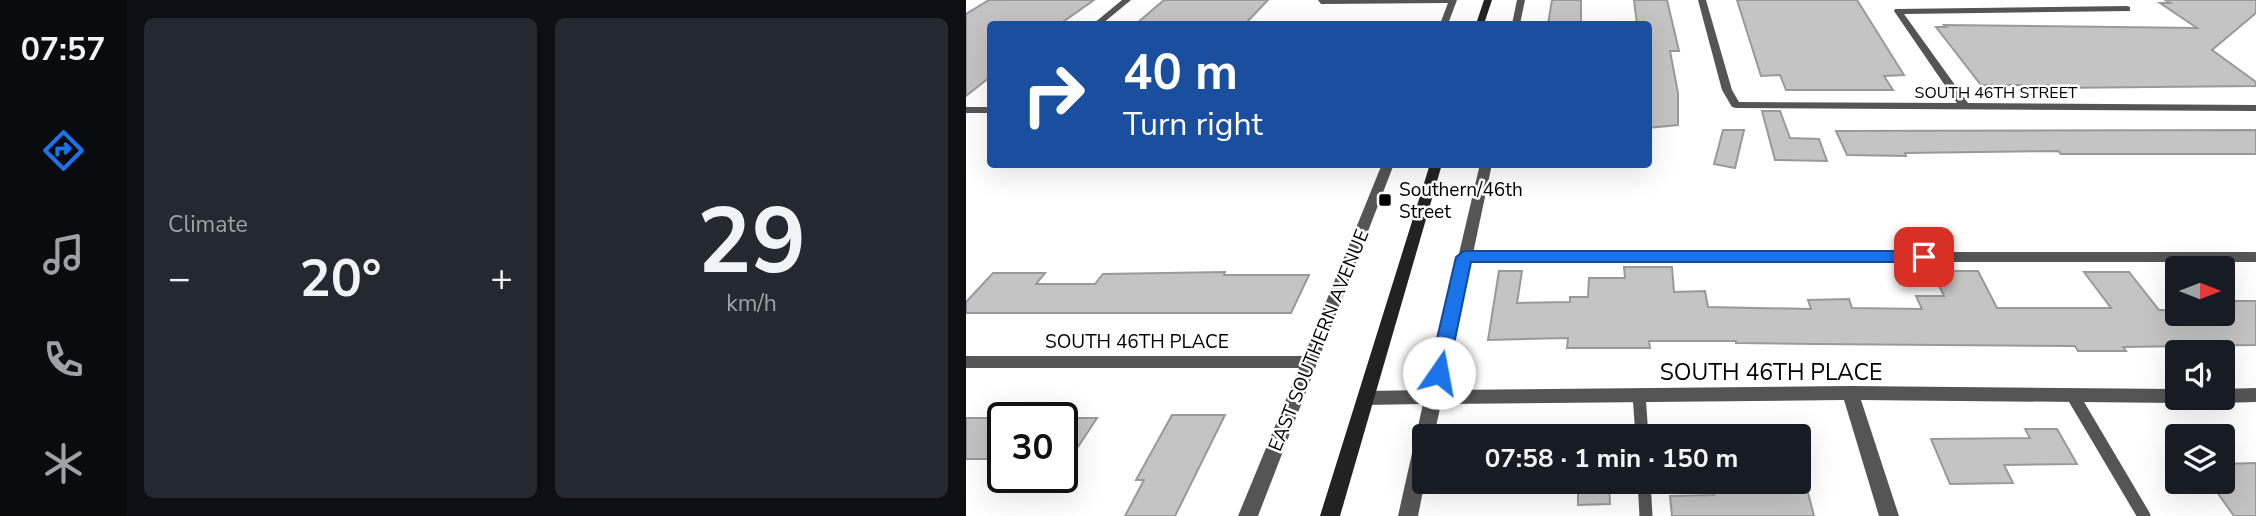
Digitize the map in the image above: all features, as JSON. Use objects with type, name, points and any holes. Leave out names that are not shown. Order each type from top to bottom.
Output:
[{"type":"main road","points":[[1481,21],[1488,0]]},
{"type":"main road","points":[[1330,516],[1435,168]]},
{"type":"street","points":[[1101,21],[1127,0]]},
{"type":"street","points":[[1321,1],[1453,0],[1445,21]]},
{"type":"street","points":[[1517,21],[1521,0]]},
{"type":"street","name":"SOUTH 46TH STREET","points":[[1702,0],[1727,90],[1736,105],[2256,108]]},
{"type":"street","points":[[1965,107],[1898,11],[2127,9],[2120,0]]},
{"type":"street","points":[[966,110],[987,110]]},
{"type":"street","name":"EAST SOUTHERN AVENUE","points":[[1248,516],[1386,168]]},
{"type":"street","points":[[1428,424],[1485,168]]},
{"type":"street","name":"SOUTH 46TH PLACE","points":[[966,362],[1308,362]]},
{"type":"street","points":[[1850,393],[1889,516]]},
{"type":"street","name":"SOUTH 46TH PLACE","points":[[1366,398],[1850,393],[2165,396]]},
{"type":"street","points":[[2235,396],[2256,396]]},
{"type":"street","points":[[1408,516],[1413,494]]},
{"type":"lane","points":[[1464,257],[2256,257]]},
{"type":"lane","points":[[1639,395],[1641,424]]},
{"type":"lane","points":[[2073,396],[2144,516]]},
{"type":"lane","points":[[1645,494],[1646,516]]},
{"type":"building","points":[[989,0],[1094,0],[1064,21],[987,21],[987,79],[966,96],[966,14]]},
{"type":"building","points":[[1164,0],[1268,0],[1248,21],[1140,21]]},
{"type":"building","points":[[1552,0],[1581,0],[1581,21],[1548,21]]},
{"type":"building","points":[[1634,0],[1667,0],[1679,51],[1670,51],[1678,93],[1678,125],[1652,128],[1652,21],[1637,21]]},
{"type":"building","points":[[1737,0],[1857,0],[1904,75],[1884,76],[1893,90],[1786,90],[1780,75],[1761,76]]},
{"type":"building","points":[[2165,0],[2256,0],[2256,13],[2212,50],[2256,82],[2256,86],[2051,88],[2049,85],[1981,85],[1936,27],[2197,28],[2160,3],[2170,3]]},
{"type":"building","points":[[1762,111],[1780,111],[1790,138],[1819,139],[1827,161],[1775,160]]},
{"type":"building","points":[[1723,130],[1744,130],[1735,168],[1714,164]]},
{"type":"building","points":[[2256,130],[2256,154],[2061,154],[2058,151],[1905,153],[1906,156],[1847,155],[1836,131]]},
{"type":"building","points":[[1624,267],[1672,267],[1674,292],[1705,291],[1708,307],[1811,309],[1808,300],[1849,299],[1852,308],[1922,309],[1916,296],[1944,296],[1932,271],[1978,271],[1997,308],[2111,308],[2084,272],[2129,272],[2159,310],[2165,310],[2165,326],[2235,326],[2235,301],[2256,301],[2256,345],[2235,345],[2235,340],[2165,340],[2165,346],[2123,347],[2126,351],[2078,351],[2075,346],[1649,341],[1650,348],[1567,348],[1568,338],[1488,340],[1499,271],[1522,271],[1517,303],[1570,302],[1570,297],[1588,297],[1589,278],[1625,278]]},
{"type":"building","points":[[1225,272],[1224,275],[1309,275],[1291,313],[966,313],[966,302],[993,273],[1045,273],[1036,284],[1095,284],[1103,274]]},
{"type":"building","points":[[1172,415],[1225,415],[1175,516],[1125,516],[1144,480],[1136,480]]},
{"type":"building","points":[[966,418],[987,418],[987,459],[966,459]]},
{"type":"building","points":[[1078,418],[1097,418],[1078,447]]},
{"type":"building","points":[[2025,429],[2057,429],[2077,464],[2004,465],[2013,483],[1950,484],[1931,439],[2030,438]]},
{"type":"building","points":[[2256,463],[2256,516],[2234,516],[2218,494],[2235,494],[2235,464]]},
{"type":"building","points":[[1578,494],[1610,494],[1610,504],[1578,505]]},
{"type":"building","points":[[1808,494],[1814,516],[1672,516],[1670,496]]},
{"type":"place","name":"Southern/46th Street","points":[[1385,200]]},
{"type":"route","points":[[1439,373],[1464,257],[1924,257]]}]
